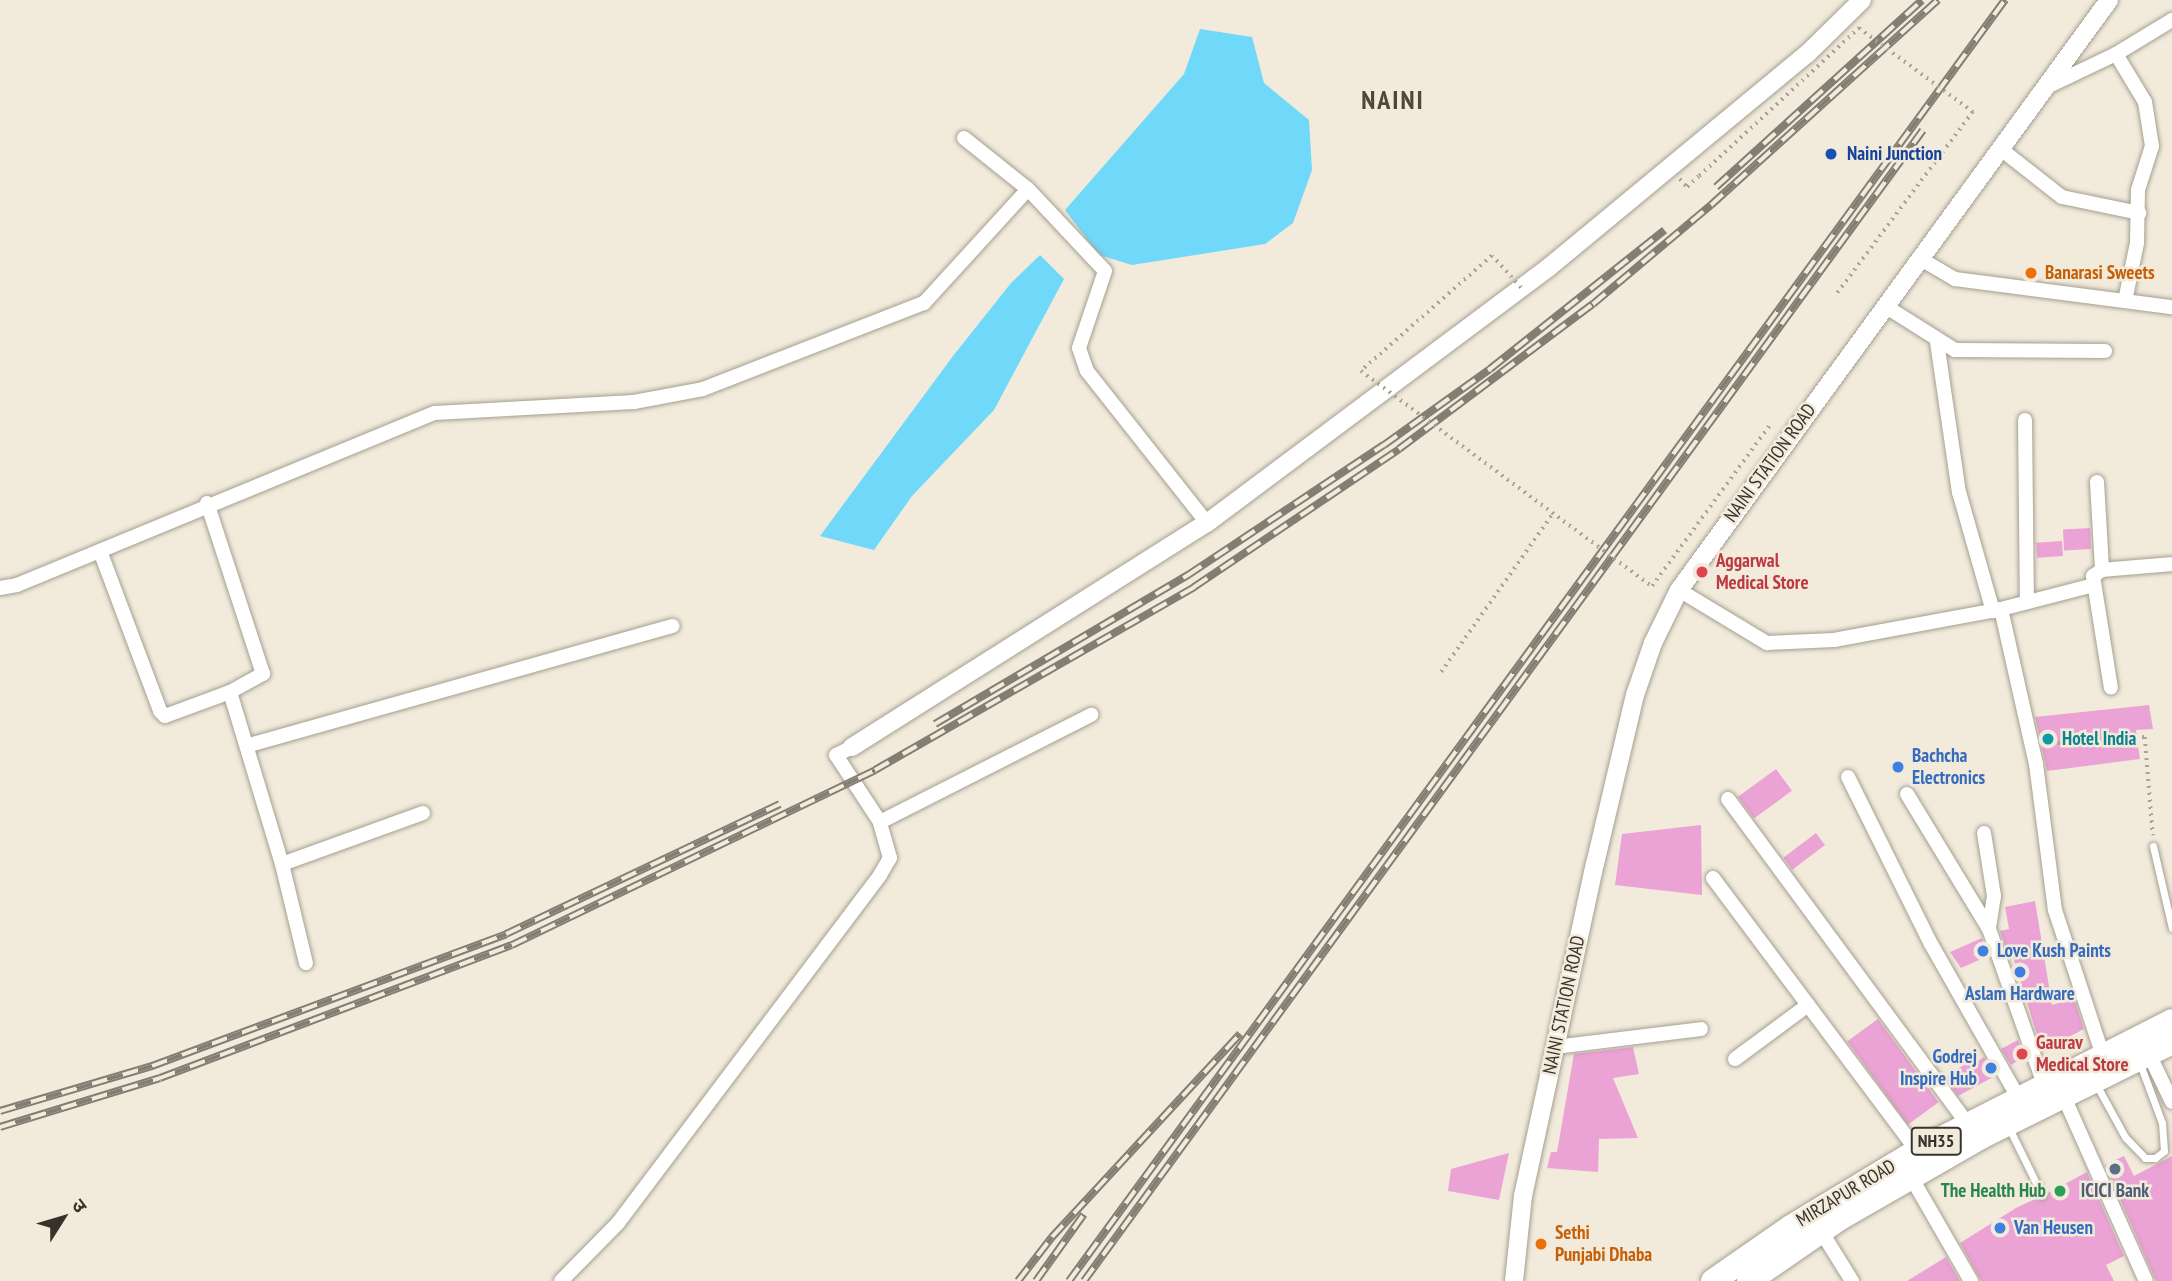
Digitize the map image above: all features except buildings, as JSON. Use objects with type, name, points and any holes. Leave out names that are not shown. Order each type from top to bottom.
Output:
[{"type":"highway","name":"MIRZAPUR ROAD","points":[[1749,1281],[1821,1231],[2053,1095],[2103,1056],[2172,1021]]},
{"type":"highway","name":"MIRZAPUR ROAD","points":[[1713,1281],[1791,1227],[1917,1151],[2019,1098],[2053,1095],[2095,1082],[2172,1042]]},
{"type":"street","points":[[561,1281],[618,1223],[880,875],[890,858],[880,822],[836,755],[1207,523],[1521,288],[1807,54],[1862,0]]},
{"type":"street","name":"NAINI STATION ROAD","points":[[1514,1281],[1523,1196],[1635,695],[1679,590],[1919,258],[2051,85],[2109,0]]},
{"type":"street","points":[[2051,85],[2116,54],[2172,20]]},
{"type":"street","points":[[2116,54],[2135,79],[2149,123],[2152,146],[2138,190],[2140,214],[2126,301]]},
{"type":"street","points":[[964,138],[1028,189],[1105,271],[1079,348],[1087,371],[1207,523]]},
{"type":"street","points":[[2002,150],[2054,193],[2140,214]]},
{"type":"street","points":[[0,588],[100,551],[206,503],[435,413],[634,402],[703,389],[924,303],[1028,189]]},
{"type":"street","points":[[1919,258],[1955,279],[2172,307]]},
{"type":"street","points":[[1885,306],[1937,342],[1955,350],[2105,351]]},
{"type":"street","points":[[1937,342],[1959,492],[1997,610],[2036,764],[2055,910],[2103,1056]]},
{"type":"street","points":[[2025,420],[2027,601]]},
{"type":"street","points":[[2098,482],[2102,570]]},
{"type":"street","points":[[100,551],[164,716],[230,692],[263,674],[206,503]]},
{"type":"street","points":[[2111,688],[2093,576],[2102,570],[2172,564]]},
{"type":"street","points":[[1679,590],[1767,643],[1834,640],[1997,610],[2094,585]]},
{"type":"street","points":[[249,745],[673,626]]},
{"type":"street","points":[[230,692],[249,745],[306,963]]},
{"type":"street","points":[[880,822],[1091,715]]},
{"type":"street","points":[[1848,777],[1931,944],[2019,1098]]},
{"type":"street","points":[[1907,794],[1989,929],[2053,1095],[2146,1281]]},
{"type":"street","points":[[1728,799],[1968,1125]]},
{"type":"street","points":[[282,864],[423,813]]},
{"type":"street","points":[[1984,833],[1994,896],[1989,929]]},
{"type":"street","points":[[1713,878],[1917,1151]]},
{"type":"street","points":[[1735,1059],[1808,1005]]},
{"type":"street","points":[[1555,1047],[1701,1029]]},
{"type":"street","points":[[2144,1057],[2172,1102]]},
{"type":"street","points":[[1911,1177],[1971,1281]]},
{"type":"street","points":[[1821,1231],[1852,1281]]},
{"type":"lane","points":[[2153,846],[2172,928]]},
{"type":"lane","points":[[2095,1082],[2125,1137],[2145,1158],[2155,1158],[2164,1151],[2162,1123],[2144,1057]]},
{"type":"lane","points":[[2007,1124],[2042,1195]]},
{"type":"path","points":[[1699,176],[1859,27],[1973,112],[1837,294]]},
{"type":"path","points":[[1521,288],[1492,256],[1361,372],[1652,586],[1772,422]]},
{"type":"path","points":[[1441,672],[1553,513]]},
{"type":"path","points":[[2058,743],[2145,737],[2153,846]]},
{"type":"water","points":[[1200,29],[1252,37],[1264,83],[1309,120],[1312,170],[1293,223],[1265,244],[1132,265],[1099,255],[1065,210],[1184,74]]},
{"type":"water","points":[[1040,255],[1064,279],[994,410],[912,496],[874,550],[820,536],[953,356],[1011,283]]},
{"type":"railway","points":[[1716,187],[1922,0]]},
{"type":"railway","points":[[0,1127],[160,1078],[512,945],[875,770],[1194,587],[1399,449],[1593,304],[1711,205],[1938,0]]},
{"type":"railway","points":[[1069,1281],[2005,0]]},
{"type":"railway","points":[[1084,1281],[1923,130]]},
{"type":"railway","points":[[935,724],[1188,575],[1384,445],[1490,369],[1665,230]]},
{"type":"railway","points":[[0,1111],[152,1066],[506,934],[780,804]]},
{"type":"railway","points":[[1018,1281],[1052,1237],[1240,1034]]},
{"type":"railway","points":[[1036,1281],[1084,1214]]},
{"type":"place","name":"Naini Junction","points":[[1831,154]]},
{"type":"place","name":"Banarasi Sweets","points":[[2031,273]]},
{"type":"place","name":"Aggarwal Medical Store","points":[[1702,572]]},
{"type":"place","name":"Hotel India","points":[[2048,739]]},
{"type":"place","name":"Bachcha Electronics","points":[[1898,767]]},
{"type":"place","name":"Love Kush Paints","points":[[1983,951]]},
{"type":"place","name":"Aslam Hardware","points":[[2020,972]]},
{"type":"place","name":"Gaurav Medical Store","points":[[2022,1054]]},
{"type":"place","name":"Godrej Inspire Hub","points":[[1991,1068]]},
{"type":"place","name":"ICICI Bank","points":[[2115,1169]]},
{"type":"place","name":"The Health Hub","points":[[2060,1191]]},
{"type":"place","name":"Van Heusen","points":[[2000,1228]]},
{"type":"place","name":"Sethi Punjabi Dhaba","points":[[1541,1244]]},
{"type":"district","name":"NAINI","points":[[1393,100]]}]
